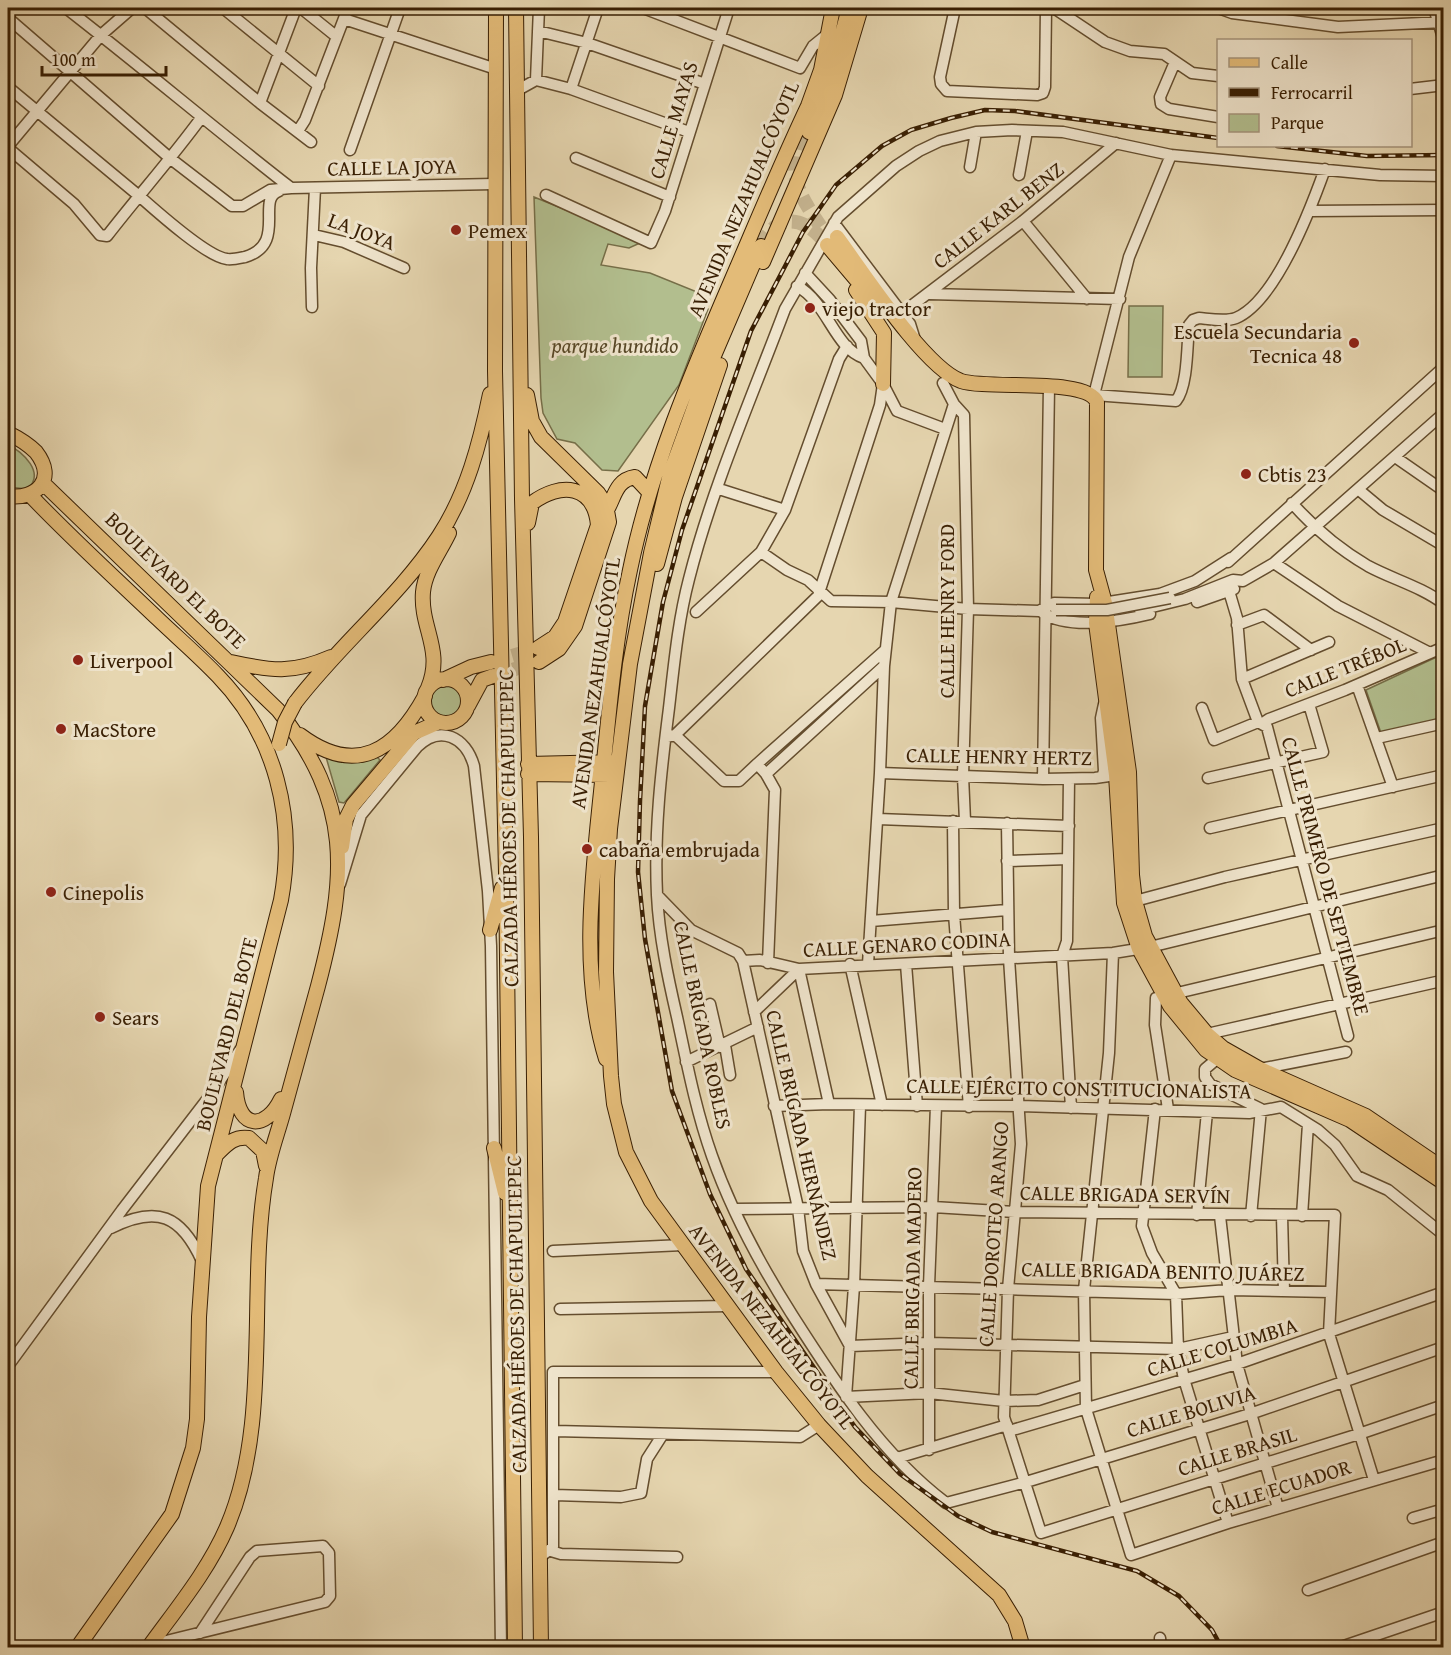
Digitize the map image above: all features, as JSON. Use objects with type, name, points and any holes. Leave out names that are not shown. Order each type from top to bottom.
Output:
[{"type":"main road","name":"CALZADA HÉROES DE CHAPULTEPEC","points":[[496,8],[495,371],[506,872],[515,1647]]},
{"type":"main road","name":"CALZADA HÉROES DE CHAPULTEPEC","points":[[516,8],[523,542],[546,1554],[541,1647]]},
{"type":"main road","name":"AVENIDA NEZAHUALCÓYOTL","points":[[610,769],[607,729],[626,588],[649,492],[676,408],[816,85],[830,33],[833,8]]},
{"type":"main road","name":"AVENIDA NEZAHUALCÓYOTL","points":[[842,8],[827,68],[802,142],[827,89],[849,8]]},
{"type":"main road","name":"AVENIDA NEZAHUALCÓYOTL","points":[[626,706],[633,690],[654,578],[682,476],[736,323],[836,95],[861,8]]},
{"type":"main road","points":[[776,178],[779,191],[792,194]]},
{"type":"main road","points":[[761,213],[775,206],[780,210],[782,218]]},
{"type":"main road","points":[[834,243],[944,378]]},
{"type":"main road","points":[[834,243],[926,367],[944,378],[974,383],[1088,391],[1095,395],[1097,402],[1095,548],[1101,603],[1106,698],[1115,775],[1144,948]]},
{"type":"main road","points":[[834,243],[859,296],[884,333],[882,384]]},
{"type":"main road","name":"AVENIDA NEZAHUALCÓYOTL","points":[[761,246],[707,372],[670,474],[640,607],[626,688],[622,731],[610,769],[593,879],[591,942],[600,1037],[626,1152],[651,1201],[776,1372],[819,1425],[867,1476],[999,1595],[1015,1621],[1023,1647]]},
{"type":"main road","points":[[520,345],[529,410],[536,429],[598,493],[607,510],[608,531],[575,626],[559,649],[538,655],[555,637],[569,612],[597,529],[596,510],[590,499],[576,490],[546,492],[532,503],[523,542]]},
{"type":"main road","points":[[295,730],[336,754],[352,757],[368,755],[389,743],[412,718],[427,692],[435,671],[423,604],[424,585],[449,534],[482,432],[495,371]]},
{"type":"main road","points":[[8,433],[20,439],[35,452],[42,463],[43,483],[37,491],[30,495],[8,496]]},
{"type":"main road","points":[[607,510],[615,491],[626,479],[635,477],[645,484],[649,492]]},
{"type":"main road","name":"BOULEVARD EL BOTE","points":[[43,483],[231,662],[295,730]]},
{"type":"main road","points":[[276,769],[285,722],[296,703],[336,655],[398,588],[439,536],[464,488]]},
{"type":"main road","name":"BOULEVARD DEL BOTE","points":[[30,495],[218,675],[249,716],[276,769],[285,819],[285,882],[208,1186],[202,1261],[197,1419],[193,1448],[172,1514],[77,1647]]},
{"type":"main road","points":[[1102,622],[1124,903],[1144,948],[1194,1037],[1218,1058],[1258,1082],[1350,1120],[1443,1183]]},
{"type":"main road","points":[[231,662],[264,669],[293,670],[336,655]]},
{"type":"main road","points":[[339,867],[346,819],[353,805],[414,734],[440,722],[457,720],[467,708],[482,680],[492,669],[471,667],[443,680],[427,692]]},
{"type":"main road","points":[[443,680],[450,680],[463,687],[466,693],[467,708]]},
{"type":"main road","points":[[427,692],[427,712],[440,722]]},
{"type":"main road","points":[[607,729],[622,731]]},
{"type":"main road","points":[[149,1646],[192,1587],[226,1528],[245,1473],[252,1419],[259,1223],[267,1171],[332,933],[339,890],[339,867],[330,801],[319,772],[295,730]]},
{"type":"main road","points":[[528,769],[610,769]]},
{"type":"main road","points":[[490,930],[506,872]]},
{"type":"main road","points":[[1168,993],[1207,1034],[1231,1053],[1260,1070],[1366,1116],[1443,1169]]},
{"type":"main road","points":[[235,1084],[239,1111],[246,1120],[259,1122],[274,1113],[294,1074]]},
{"type":"main road","points":[[217,1154],[228,1142],[236,1138],[249,1138],[263,1151],[267,1171]]},
{"type":"main road","points":[[494,1148],[511,1215]]},
{"type":"street","points":[[66,8],[291,188]]},
{"type":"street","points":[[132,8],[101,35],[8,147],[74,204],[103,236],[107,236],[138,195],[171,159],[201,118]]},
{"type":"street","points":[[145,8],[311,142]]},
{"type":"street","points":[[222,8],[319,86]]},
{"type":"street","points":[[260,103],[296,8]]},
{"type":"street","points":[[301,8],[337,37]]},
{"type":"street","points":[[298,130],[319,86],[348,8]]},
{"type":"street","points":[[350,150],[400,8]]},
{"type":"street","points":[[536,80],[539,8]]},
{"type":"street","points":[[571,89],[598,8]]},
{"type":"street","points":[[643,8],[720,35],[800,68],[813,46],[830,33]]},
{"type":"street","name":"CALLE MAYAS","points":[[546,195],[651,243],[670,197],[729,8]]},
{"type":"street","points":[[955,8],[940,77],[941,84],[947,91],[958,94],[1037,95],[1043,93],[1045,87],[1046,8]]},
{"type":"street","points":[[1054,8],[1105,42],[1130,51],[1164,54],[1192,73],[1217,76]]},
{"type":"street","points":[[1434,8],[1441,21],[1443,41]]},
{"type":"street","points":[[1223,9],[1338,27],[1441,21]]},
{"type":"street","points":[[8,18],[171,159]]},
{"type":"street","points":[[344,19],[496,69]]},
{"type":"street","points":[[538,30],[587,43],[705,84]]},
{"type":"street","points":[[1175,62],[1160,97],[1161,104],[1169,108],[1217,117]]},
{"type":"street","points":[[518,90],[536,80],[571,89],[689,132]]},
{"type":"street","points":[[1412,89],[1443,85]]},
{"type":"street","points":[[8,87],[184,234],[225,259],[244,257],[262,246],[270,233],[269,201],[274,193],[291,188]]},
{"type":"street","points":[[1019,175],[1028,131]]},
{"type":"street","points":[[970,167],[976,132]]},
{"type":"street","name":"CALLE BRIGADA ROBLES","points":[[946,1503],[919,1483],[846,1397],[776,1290],[735,1209],[712,1157],[686,1062],[666,968],[657,895],[656,832],[659,779],[670,736],[674,664],[689,578],[785,309],[805,273],[834,243],[896,166],[940,141],[976,132],[1063,132],[1171,155],[1380,175],[1443,176]]},
{"type":"street","name":"CALLE KARL BENZ","points":[[902,313],[1023,221],[1116,143]]},
{"type":"street","points":[[1171,155],[1129,257],[1095,395],[1169,402],[1176,400],[1181,395],[1189,325],[1193,320],[1232,320],[1247,311],[1267,293],[1310,211],[1325,169]]},
{"type":"street","points":[[576,158],[670,197]]},
{"type":"street","name":"CALLE LA JOYA","points":[[171,159],[232,207],[243,206],[270,190],[291,188],[494,184]]},
{"type":"street","name":"LA JOYA","points":[[315,189],[314,235],[344,242],[404,268]]},
{"type":"street","points":[[1310,211],[1443,210]]},
{"type":"street","points":[[1023,221],[1087,299]]},
{"type":"street","points":[[312,307],[314,235]]},
{"type":"street","points":[[834,243],[902,313],[910,324],[916,343]]},
{"type":"street","points":[[805,273],[830,300],[861,341],[864,358],[897,411],[945,429]]},
{"type":"street","points":[[797,286],[807,292],[822,308],[847,346],[856,355],[864,358]]},
{"type":"street","points":[[929,294],[1120,299]]},
{"type":"street","points":[[696,612],[761,552],[784,510],[839,359],[847,346]]},
{"type":"street","points":[[1048,612],[1097,611],[1145,605],[1186,592],[1219,573],[1231,558],[1443,367]]},
{"type":"street","name":"CALLE HENRY FORD","points":[[944,378],[954,404],[964,416],[968,609],[963,776],[965,821]]},
{"type":"street","points":[[882,384],[877,416],[819,592],[813,602],[670,736],[728,782],[739,781],[884,651]]},
{"type":"street","points":[[1043,779],[1048,612],[1049,389]]},
{"type":"street","points":[[868,964],[878,819],[884,651],[891,602],[954,404]]},
{"type":"street","points":[[1048,612],[1058,621],[1102,622],[1129,618],[1179,608],[1242,581],[1274,563],[1359,490],[1443,413]]},
{"type":"street","points":[[1434,422],[1443,429]]},
{"type":"street","points":[[1395,458],[1443,491]]},
{"type":"street","points":[[719,489],[784,510]]},
{"type":"street","points":[[1359,490],[1383,510],[1443,546]]},
{"type":"street","points":[[1292,503],[1314,527],[1368,566],[1443,604]]},
{"type":"street","points":[[761,552],[787,570],[808,580],[831,601],[891,602],[968,609],[1098,615],[1134,611],[1227,588]]},
{"type":"street","points":[[1048,612],[1054,603],[1127,601],[1184,587],[1231,558]]},
{"type":"street","points":[[1274,563],[1338,606],[1430,653]]},
{"type":"street","name":"CALLE PRIMERO DE SEPTIEMBRE","points":[[1227,588],[1237,625],[1242,679],[1260,723],[1267,727],[1278,764],[1312,907],[1348,1036]]},
{"type":"street","points":[[1127,601],[1129,618]]},
{"type":"street","points":[[1237,625],[1264,615],[1311,650]]},
{"type":"street","points":[[1242,679],[1329,642]]},
{"type":"street","name":"CALLE TRÉBOL","points":[[1202,708],[1214,740],[1357,685],[1443,647]]},
{"type":"street","points":[[766,774],[884,666]]},
{"type":"street","points":[[1357,685],[1393,787]]},
{"type":"street","points":[[1208,778],[1323,752],[1309,704]]},
{"type":"street","points":[[440,722],[450,736],[470,750],[474,766],[490,930],[501,1647]]},
{"type":"street","points":[[1377,738],[1443,723]]},
{"type":"street","points":[[339,890],[357,824],[368,804],[425,739],[450,736]]},
{"type":"street","points":[[757,764],[775,790],[768,963]]},
{"type":"street","name":"CALLE HENRY HERTZ","points":[[880,773],[1043,779],[1115,775]]},
{"type":"street","points":[[1210,828],[1443,775]]},
{"type":"street","points":[[1069,779],[1067,941],[1062,956],[1071,1108]]},
{"type":"street","points":[[878,819],[1069,826]]},
{"type":"street","points":[[953,821],[954,914],[969,1107]]},
{"type":"street","name":"CALLE DOROTEO ARANGO","points":[[1007,823],[1010,958],[1021,1144],[1008,1289],[1004,1401],[1008,1428],[1041,1533]]},
{"type":"street","points":[[1135,901],[1300,860],[1443,828]]},
{"type":"street","points":[[1007,861],[1068,859]]},
{"type":"street","name":"CALLE GENARO CODINA","points":[[743,961],[799,969],[850,964],[958,962],[1113,953],[1144,948],[1443,875]]},
{"type":"street","points":[[657,895],[691,930],[738,953],[743,961]]},
{"type":"street","points":[[871,921],[1008,910]]},
{"type":"street","points":[[1168,1109],[1158,1058],[1154,1001],[1168,993],[1443,930]]},
{"type":"street","points":[[1113,953],[1109,1053],[1094,1213],[1084,1290],[1084,1348],[1086,1409],[1116,1507]]},
{"type":"street","name":"CALLE BRIGADA HERNÁNDEZ","points":[[743,961],[798,1208],[802,1251],[816,1284],[850,1346]]},
{"type":"street","points":[[850,964],[882,1105]]},
{"type":"street","points":[[906,964],[917,1106]]},
{"type":"street","points":[[754,1012],[799,969]]},
{"type":"street","points":[[799,969],[829,1104]]},
{"type":"street","points":[[1207,1034],[1441,981]]},
{"type":"street","points":[[710,1004],[730,1075]]},
{"type":"street","points":[[686,1062],[758,1027]]},
{"type":"street","points":[[8,1366],[108,1229],[212,1093],[247,1039]]},
{"type":"street","points":[[1260,1070],[1346,1052]]},
{"type":"street","points":[[1218,1058],[1205,1069],[1205,1077],[1210,1084],[1260,1109],[1251,1216]]},
{"type":"street","name":"CALLE EJÉRCITO CONSTITUCIONALISTA","points":[[774,1107],[829,1104],[1020,1106],[1249,1113],[1260,1109],[1281,1107],[1335,1145],[1357,1176],[1388,1190],[1443,1235]]},
{"type":"street","points":[[860,1105],[854,1286],[846,1397],[929,1393],[1004,1401],[1038,1400],[1085,1385]]},
{"type":"street","name":"CALLE BRIGADA MADERO","points":[[929,1450],[929,1286],[936,1106]]},
{"type":"street","points":[[1155,1109],[1142,1226],[1152,1253],[1176,1294],[1178,1349],[1184,1379],[1228,1523]]},
{"type":"street","points":[[1197,1215],[1207,1112]]},
{"type":"street","points":[[1302,1216],[1308,1124]]},
{"type":"street","name":"CALLE BRIGADA SERVÍN","points":[[735,1209],[933,1207],[1015,1212],[1143,1212],[1220,1216],[1335,1215],[1330,1292]]},
{"type":"street","points":[[108,1229],[138,1217],[164,1216],[188,1233],[202,1261]]},
{"type":"street","points":[[1220,1216],[1236,1364],[1278,1508]]},
{"type":"street","points":[[1282,1216],[1284,1291]]},
{"type":"street","points":[[553,1251],[683,1245]]},
{"type":"street","name":"CALLE BRIGADA BENITO JUÁREZ","points":[[816,1284],[1176,1294],[1229,1290],[1330,1292]]},
{"type":"street","points":[[1330,1292],[1329,1334],[1342,1384],[1374,1480]]},
{"type":"street","name":"CALLE COLUMBIA","points":[[897,1458],[1086,1409],[1236,1364],[1329,1334],[1443,1292]]},
{"type":"street","points":[[560,1309],[728,1306]]},
{"type":"street","points":[[850,1346],[929,1343],[1178,1349],[1233,1337]]},
{"type":"street","name":"CALLE BOLIVIA","points":[[946,1503],[1026,1482],[1250,1414],[1342,1384],[1443,1347]]},
{"type":"street","points":[[677,1557],[546,1554],[554,1495],[553,1372],[776,1372]]},
{"type":"street","name":"CALLE BRASIL","points":[[1041,1533],[1116,1507],[1359,1434],[1443,1405]]},
{"type":"street","points":[[555,1431],[800,1437],[819,1425]]},
{"type":"street","points":[[554,1495],[621,1497],[641,1493],[647,1459],[663,1434]]},
{"type":"street","name":"CALLE ECUADOR","points":[[1116,1507],[1131,1555],[1228,1523],[1443,1461]]},
{"type":"street","points":[[1413,1518],[1443,1509]]},
{"type":"street","points":[[1308,1590],[1443,1542]]},
{"type":"street","points":[[149,1646],[325,1602],[330,1596],[328,1553],[323,1546],[257,1551],[250,1557],[200,1633]]},
{"type":"street","points":[[1338,1647],[1443,1612]]},
{"type":"street","points":[[323,1647],[330,1647]]},
{"type":"green space","name":"parque hundido","points":[[534,197],[640,240],[640,243],[629,248],[608,244],[601,265],[650,273],[697,292],[698,304],[708,309],[679,385],[618,471],[602,470],[575,443],[557,439],[543,413]]},
{"type":"green space","points":[[1129,306],[1163,306],[1162,377],[1128,377]]},
{"type":"green space","points":[[8,445],[26,458],[33,470],[34,477],[27,489],[8,487]]},
{"type":"green space","points":[[1443,654],[1443,719],[1381,733],[1366,690]]},
{"type":"green space","points":[[446,685],[457,690],[462,701],[457,712],[446,717],[435,712],[430,701],[435,690]]},
{"type":"green space","points":[[326,757],[377,757],[380,760],[344,803],[339,802]]},
{"type":"tunnel","points":[[801,136],[796,152],[796,180],[806,204],[830,241]]},
{"type":"tunnel","points":[[761,246],[774,228],[790,221],[807,226],[824,241]]},
{"type":"tunnel","points":[[492,662],[536,649]]},
{"type":"tunnel","points":[[493,676],[537,662]]},
{"type":"railway","points":[[1217,138],[1015,111],[985,110],[911,130],[882,146],[836,185],[803,232],[751,331],[682,530],[663,602],[645,706],[638,872],[645,939],[672,1091],[710,1194],[746,1269],[855,1427],[900,1474],[958,1516],[992,1532],[1137,1571],[1179,1596],[1212,1630],[1222,1648]]},
{"type":"railway","points":[[1286,147],[1367,156],[1444,155]]},
{"type":"place","name":"Pemex","points":[[456,230]]},
{"type":"place","name":"viejo tractor","points":[[810,308]]},
{"type":"place","name":"Escuela Secundaria Tecnica 48","points":[[1354,343]]},
{"type":"place","name":"Cbtis 23","points":[[1246,474]]},
{"type":"place","name":"Liverpool","points":[[78,660]]},
{"type":"place","name":"MacStore","points":[[61,729]]},
{"type":"place","name":"cabaña embrujada","points":[[587,849]]},
{"type":"place","name":"Cinepolis","points":[[51,892]]},
{"type":"place","name":"Sears","points":[[100,1017]]}]
